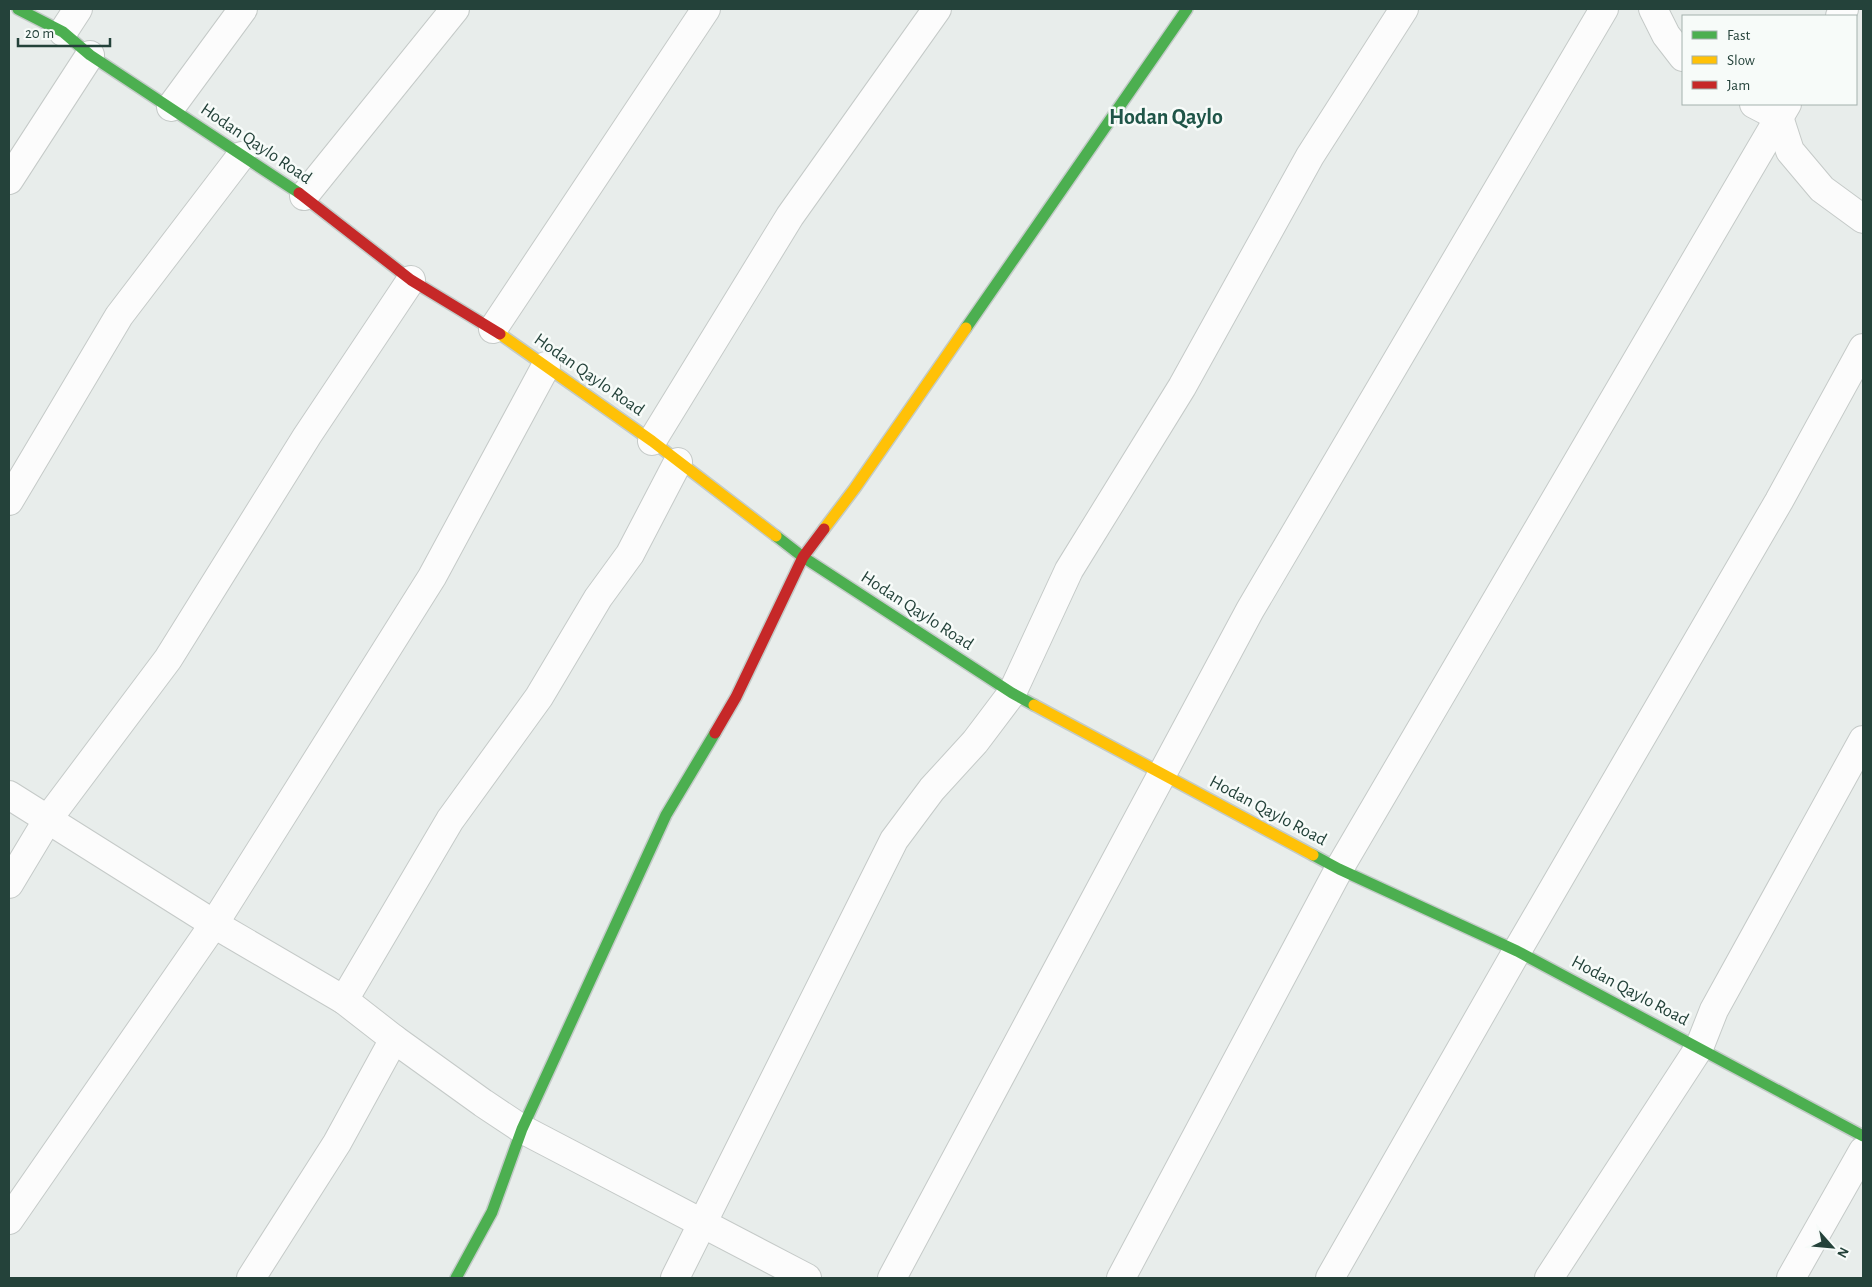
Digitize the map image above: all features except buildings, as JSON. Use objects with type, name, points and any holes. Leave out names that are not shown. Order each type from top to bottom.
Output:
[{"type":"street","name":"Hodan Qaylo Road","points":[[18,9],[63,32],[90,55],[304,196],[411,280],[493,329],[652,441],[803,557],[1012,693],[1339,869],[1517,951],[1863,1136]]},
{"type":"street","points":[[63,32],[78,9]]},
{"type":"street","points":[[171,107],[243,9]]},
{"type":"street","points":[[304,196],[455,9]]},
{"type":"street","points":[[493,329],[706,9]]},
{"type":"street","points":[[652,441],[790,216],[937,9]]},
{"type":"street","points":[[456,1278],[492,1212],[522,1129],[666,815],[736,697],[803,557],[855,488],[1187,9]]},
{"type":"street","points":[[675,1278],[894,840],[932,789],[975,742],[1012,693],[1069,570],[1182,387],[1310,156],[1404,9]]},
{"type":"street","points":[[892,1278],[1250,610],[1604,9]]},
{"type":"street","points":[[1653,9],[1666,35],[1682,56]]},
{"type":"street","points":[[9,180],[90,55]]},
{"type":"street","points":[[1758,105],[1783,111]]},
{"type":"street","points":[[1783,111],[1790,151],[1822,189],[1863,219]]},
{"type":"street","points":[[1121,1278],[1339,869],[1783,111]]},
{"type":"street","points":[[9,501],[119,316],[241,156]]},
{"type":"street","points":[[9,884],[48,819],[168,659],[307,436],[411,280]]},
{"type":"street","points":[[1330,1278],[1517,951],[1779,501],[1863,348]]},
{"type":"street","points":[[9,1220],[214,924],[432,577],[546,366]]},
{"type":"street","points":[[344,1000],[450,820],[539,697],[598,598],[630,554],[678,462]]},
{"type":"street","points":[[1549,1278],[1699,1048],[1714,1010],[1863,740]]},
{"type":"street","points":[[9,796],[214,924],[344,1000],[394,1039],[522,1129],[807,1278]]},
{"type":"street","points":[[251,1278],[337,1143],[394,1039]]},
{"type":"street","points":[[1792,1278],[1863,1151]]},
{"type":"traffic: fast","points":[[18,9],[63,32],[90,55],[299,193]]},
{"type":"traffic: fast","points":[[966,328],[1187,9]]},
{"type":"traffic: fast","points":[[776,536],[803,557],[1012,693],[1034,705]]},
{"type":"traffic: fast","points":[[456,1278],[492,1212],[522,1129],[666,815],[715,733]]},
{"type":"traffic: fast","points":[[1313,855],[1339,869],[1517,951],[1863,1136]]},
{"type":"traffic: slow","points":[[824,529],[855,488],[966,328]]},
{"type":"traffic: slow","points":[[500,334],[652,441],[776,536]]},
{"type":"traffic: slow","points":[[1034,705],[1313,855]]},
{"type":"traffic: jam","points":[[299,193],[411,280],[500,334]]},
{"type":"traffic: jam","points":[[715,733],[736,697],[803,557],[824,529]]},
{"type":"district","name":"Hodan Qaylo","points":[[1166,117]]}]
